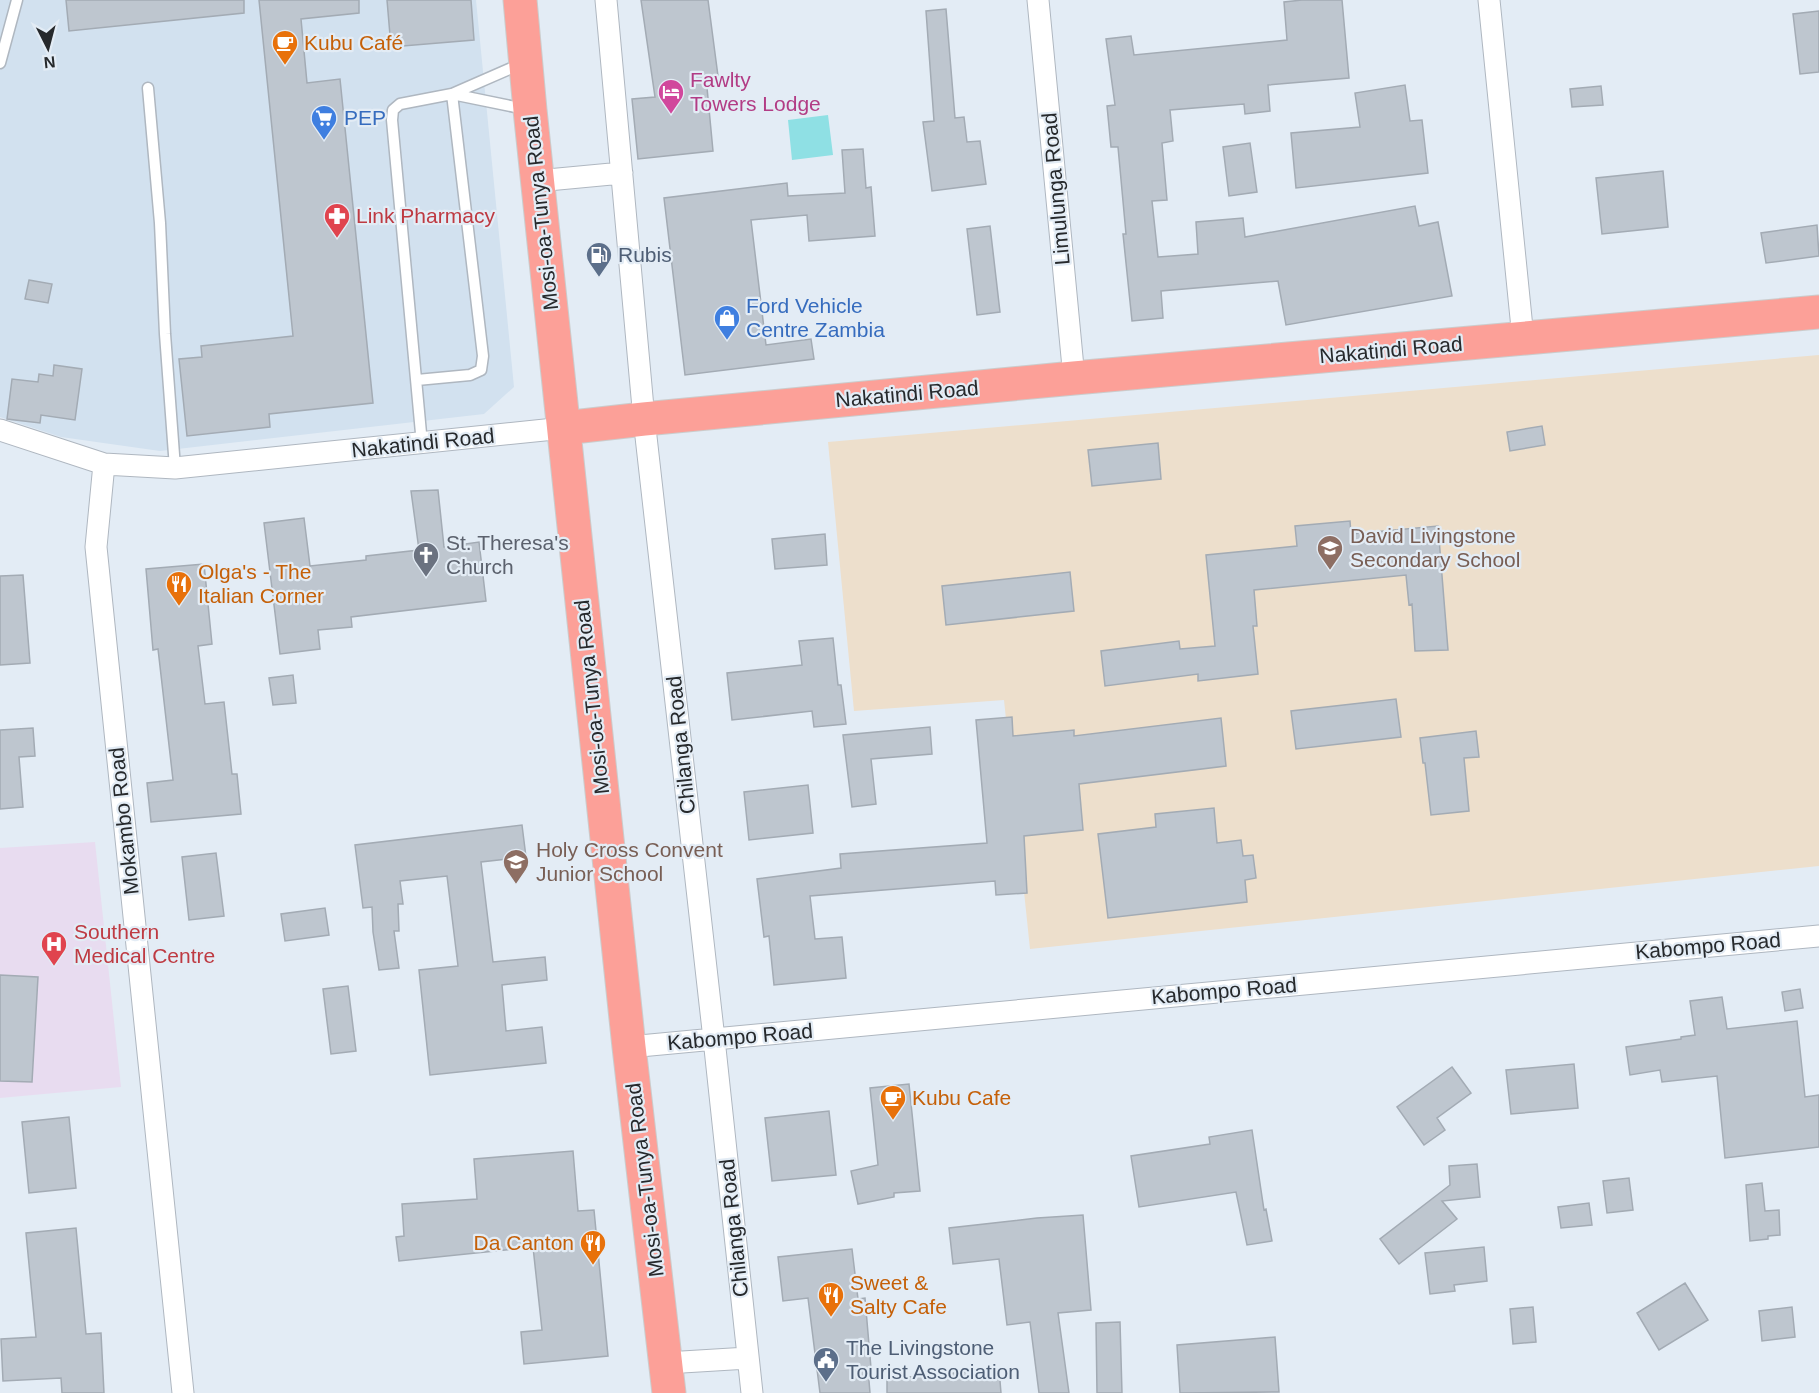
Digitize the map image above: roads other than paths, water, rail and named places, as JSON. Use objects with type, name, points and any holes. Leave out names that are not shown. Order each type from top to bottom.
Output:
[{"type":"highway","name":"Mosi-oa-Tunya Road","points":[[520,0],[537,181],[629,1047],[668,1378]]},
{"type":"highway","name":"Nakatindi Road","points":[[564,428],[1074,378],[1819,312]]},
{"type":"street","name":"Chilanga Road","points":[[606,0],[644,419],[752,1393]]},
{"type":"street","name":"Limulunga Road","points":[[1038,0],[1074,378]]},
{"type":"street","points":[[1489,0],[1523,338]]},
{"type":"street","points":[[537,181],[622,173]]},
{"type":"street","name":"Nakatindi Road","points":[[0,430],[104,464],[175,468],[564,428]]},
{"type":"street","name":"Mokambo Road","points":[[104,464],[96,548],[183,1393]]},
{"type":"street","name":"Kabompo Road","points":[[629,1047],[1819,936]]},
{"type":"street","points":[[668,1378],[748,1358]]},
{"type":"lane","points":[[0,63],[17,0]]},
{"type":"lane","points":[[422,444],[392,120],[393,110],[400,104],[452,94],[526,62]]},
{"type":"lane","points":[[148,88],[160,223],[175,468]]},
{"type":"lane","points":[[452,94],[530,110]]},
{"type":"lane","points":[[417,380],[470,375],[481,370],[483,356],[452,94]]},
{"type":"water","points":[[828,115],[833,155],[792,160],[788,120]]},
{"type":"place","name":"Kubu Café","points":[[285,66]]},
{"type":"place","name":"Fawlty Towers Lodge","points":[[671,115]]},
{"type":"place","name":"PEP","points":[[324,141]]},
{"type":"place","name":"Link Pharmacy","points":[[337,239]]},
{"type":"place","name":"Rubis","points":[[599,278]]},
{"type":"place","name":"Ford Vehicle Centre Zambia","points":[[727,341]]},
{"type":"place","name":"David Livingstone Secondary School","points":[[1330,571]]},
{"type":"place","name":"St. Theresa's Church","points":[[426,578]]},
{"type":"place","name":"Olga's - The Italian Corner","points":[[179,607]]},
{"type":"place","name":"Holy Cross Convent Junior School","points":[[516,885]]},
{"type":"place","name":"Southern Medical Centre","points":[[54,967]]},
{"type":"place","name":"Kubu Cafe","points":[[893,1121]]},
{"type":"place","name":"Da Canton","points":[[593,1266]]},
{"type":"place","name":"Sweet & Salty Cafe","points":[[831,1318]]},
{"type":"place","name":"The Livingstone Tourist Association","points":[[826,1383]]}]
